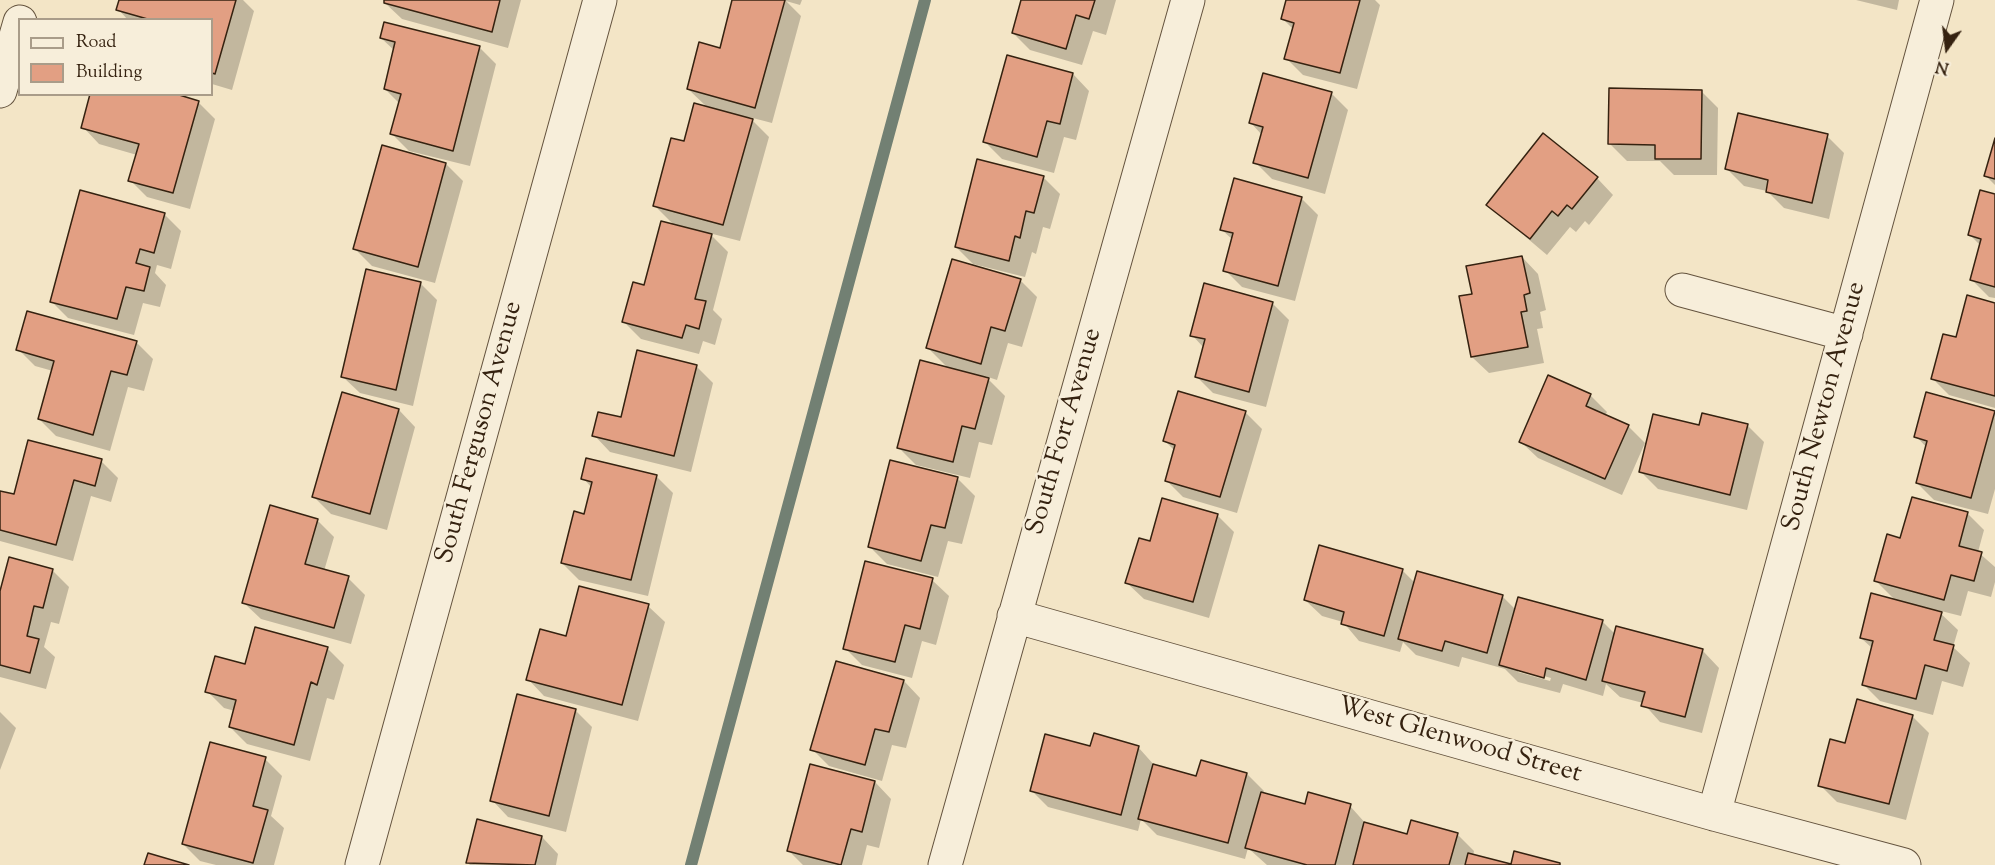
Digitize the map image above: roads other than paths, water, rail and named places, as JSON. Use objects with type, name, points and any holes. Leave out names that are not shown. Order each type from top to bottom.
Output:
[{"type":"street","points":[[21,18],[26,0]]},
{"type":"street","name":"South Ferguson Avenue","points":[[362,865],[600,0]]},
{"type":"street","name":"South Fort Avenue","points":[[945,865],[1188,0]]},
{"type":"street","name":"South Newton Avenue","points":[[1714,814],[1937,0]]},
{"type":"street","points":[[0,91],[18,28]]},
{"type":"street","points":[[1683,290],[1846,334]]},
{"type":"street","name":"West Glenwood Street","points":[[1014,616],[1714,814],[1904,865]]},
{"type":"waterway","points":[[691,865],[925,0]]}]
